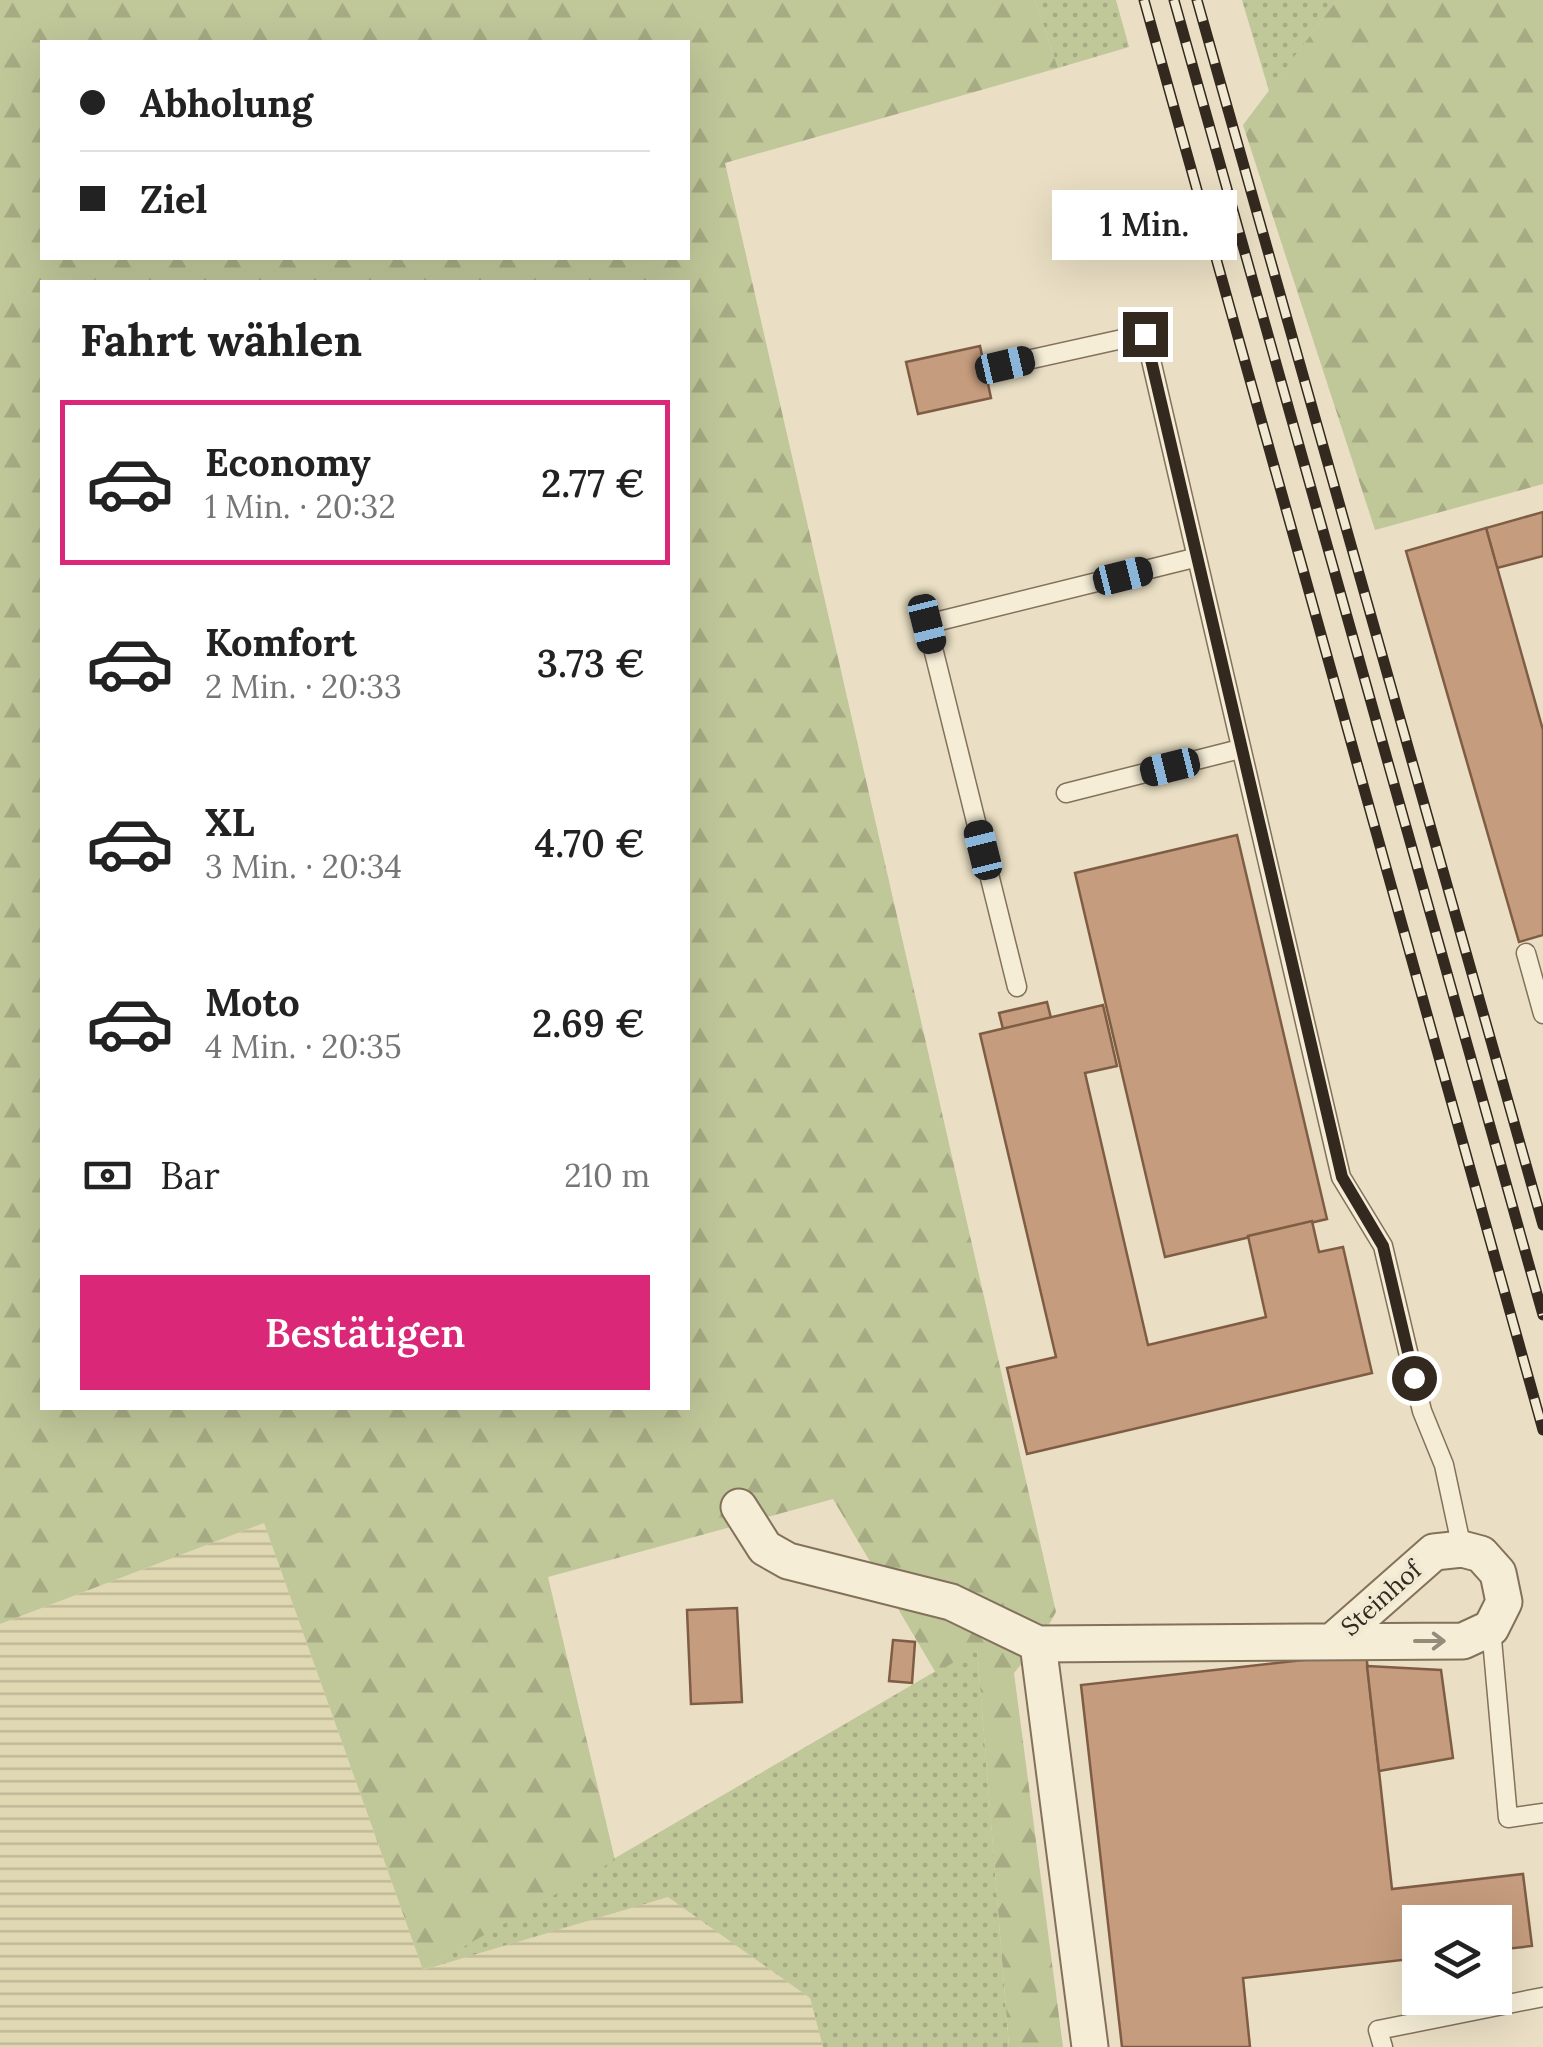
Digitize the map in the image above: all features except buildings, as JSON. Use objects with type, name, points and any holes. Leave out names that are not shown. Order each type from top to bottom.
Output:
[{"type":"street","name":"Steinhof","points":[[739,1507],[765,1548],[788,1561],[951,1602],[1038,1644],[1463,1641],[1492,1628]]},
{"type":"street","points":[[1462,1549],[1481,1554],[1498,1573],[1504,1602],[1492,1628]]},
{"type":"street","name":"Steinhof","points":[[1333,1641],[1434,1552],[1462,1549]]},
{"type":"street","points":[[1038,1644],[1090,2047]]},
{"type":"lane","points":[[1005,365],[1145,334],[1194,558],[1342,1177],[1383,1246],[1422,1411],[1452,1492],[1462,1549]]},
{"type":"lane","points":[[1016,987],[927,624],[1194,558]]},
{"type":"lane","points":[[1066,793],[1240,749]]},
{"type":"lane","points":[[1526,953],[1543,1014]]},
{"type":"lane","points":[[1492,1628],[1508,1818],[1543,1813]]},
{"type":"lane","points":[[1383,2047],[1378,2030],[1543,1998]]},
{"type":"shaded area","points":[[264,1523],[423,1970],[668,1896],[810,1998],[823,2047],[0,2047],[0,1624]]},
{"type":"green space","points":[[0,0],[1035,0],[1058,68],[725,163],[1056,1612],[1038,1644],[1014,1673],[1063,2047],[1009,2047],[977,1648],[936,1673],[833,1499],[548,1577],[615,1860],[423,1970],[264,1523],[0,1624]]},
{"type":"green space","points":[[1035,0],[1116,0],[1129,47],[1058,68]]},
{"type":"green space","points":[[1242,0],[1337,0],[1269,91]]},
{"type":"green space","points":[[1337,0],[1543,0],[1543,484],[1375,530],[1243,125]]},
{"type":"green space","points":[[977,1647],[1009,2047],[823,2047],[810,1998],[668,1897],[423,1970]]},
{"type":"railway","points":[[1144,0],[1543,1430]]},
{"type":"railway","points":[[1174,0],[1543,1315]]},
{"type":"railway","points":[[1197,0],[1543,1225]]},
{"type":"route","points":[[1145,334],[1194,558],[1342,1177],[1383,1246],[1414,1378]]}]
